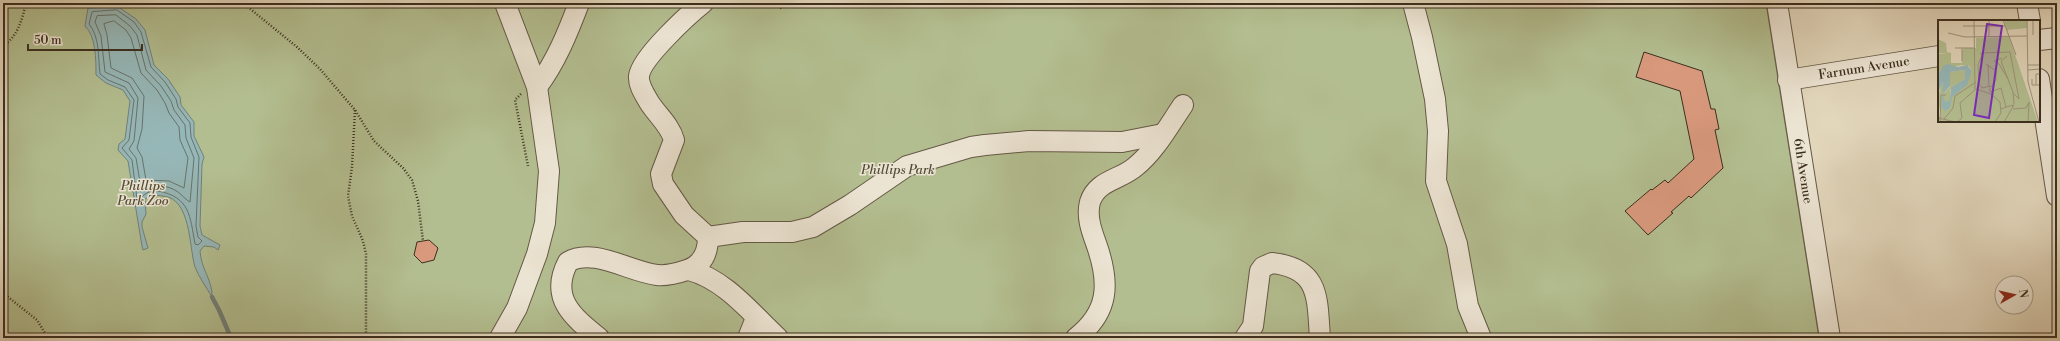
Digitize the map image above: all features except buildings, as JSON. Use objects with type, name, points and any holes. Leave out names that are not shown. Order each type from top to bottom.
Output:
[{"type":"street","points":[[500,338],[517,308],[537,254],[545,223],[550,171],[531,90],[505,3]]},
{"type":"street","points":[[531,90],[545,76],[570,27],[579,3]]},
{"type":"street","points":[[689,270],[703,259],[708,250],[708,237],[684,216],[664,184],[661,174],[674,140],[668,126],[647,98],[639,78],[645,62],[672,31],[703,3]]},
{"type":"street","points":[[1413,3],[1422,37],[1435,100],[1438,131],[1436,181],[1457,244],[1468,306],[1481,338]]},
{"type":"street","name":"6th Avenue","points":[[1777,3],[1830,338]]},
{"type":"street","points":[[2027,3],[2030,20]]},
{"type":"street","points":[[2040,40],[2057,38]]},
{"type":"street","name":"Farnum Avenue","points":[[1788,80],[1938,56]]},
{"type":"street","points":[[2040,86],[2057,196]]},
{"type":"street","points":[[1076,338],[1098,315],[1105,294],[1104,268],[1089,218],[1092,196],[1101,185],[1134,168],[1152,150],[1183,105]]},
{"type":"street","points":[[708,237],[743,232],[792,232],[807,229],[850,205],[907,166],[971,148],[993,144],[1029,141],[1122,142],[1163,134]]},
{"type":"street","points":[[599,338],[576,319],[568,310],[563,299],[561,279],[568,262],[575,258],[583,257],[610,261],[639,272],[658,275],[689,270],[700,273],[721,285],[778,338]]},
{"type":"street","points":[[1245,338],[1253,326],[1260,271],[1263,267],[1272,262],[1294,268],[1310,282],[1315,289],[1319,306],[1320,338]]},
{"type":"street","points":[[748,338],[756,318]]},
{"type":"path","points":[[3,46],[11,41],[18,31],[26,3]]},
{"type":"path","points":[[243,3],[308,58],[355,110],[374,141],[403,168],[412,180],[418,201],[423,241]]},
{"type":"path","points":[[777,3],[782,9]]},
{"type":"path","points":[[528,166],[515,100],[531,90]]},
{"type":"path","points":[[355,110],[352,167],[348,196],[352,216],[363,241],[366,254],[366,338]]},
{"type":"path","points":[[3,293],[37,320],[48,338]]},
{"type":"green space","name":"Phillips Park","points":[[3,3],[1766,3],[1819,338],[3,338]]},
{"type":"water","points":[[117,6],[136,19],[145,30],[154,65],[168,79],[180,97],[181,105],[194,122],[194,136],[204,157],[202,164],[200,226],[202,235],[220,245],[218,250],[214,247],[204,246],[200,251],[202,264],[211,286],[212,297],[195,267],[190,236],[184,214],[179,205],[172,199],[156,195],[145,199],[146,214],[142,222],[142,227],[148,248],[143,250],[128,161],[118,150],[119,144],[125,139],[130,101],[123,90],[106,83],[96,75],[93,42],[89,30],[85,26],[88,8]]},
{"type":"waterway","points":[[212,297],[231,338]]},
{"type":"park label","name":"Phillips Park Zoo","points":[[143,194]]}]
